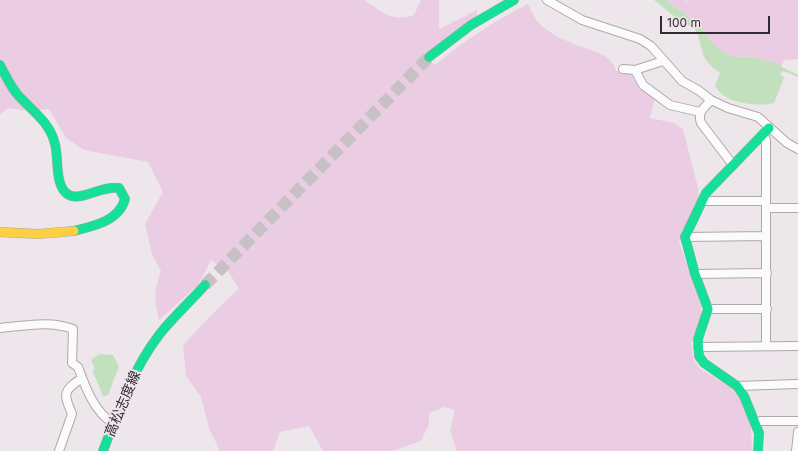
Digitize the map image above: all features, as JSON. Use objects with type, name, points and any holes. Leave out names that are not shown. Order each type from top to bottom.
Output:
[{"type":"main road","points":[[429,57],[471,25],[514,0]]},
{"type":"main road","points":[[0,65],[14,89],[49,128],[55,139],[58,153],[60,183],[67,196],[74,198],[81,197],[111,186],[119,188],[125,199],[120,211],[112,218],[80,230],[61,234],[45,235],[0,232]]},
{"type":"main road","points":[[758,451],[759,433],[756,422],[737,386],[704,363],[699,356],[698,339],[708,309],[695,274],[686,237],[706,194],[766,131]]},
{"type":"main road","name":"高松志度線","points":[[103,451],[126,389],[149,349],[160,334],[205,285]]},
{"type":"street","points":[[547,0],[582,20],[640,39],[651,46],[682,81],[698,90],[711,100],[728,108],[758,117],[766,131],[798,150]]},
{"type":"street","points":[[624,69],[635,70],[663,61]]},
{"type":"street","points":[[635,70],[643,85],[666,102],[678,108],[700,112]]},
{"type":"street","points":[[711,100],[700,112],[699,117],[701,123],[732,165]]},
{"type":"street","points":[[766,131],[766,346]]},
{"type":"street","points":[[704,201],[766,204],[798,208]]},
{"type":"street","points":[[686,237],[766,236]]},
{"type":"street","points":[[695,274],[767,273]]},
{"type":"street","points":[[708,309],[766,309]]},
{"type":"street","points":[[0,328],[28,324],[54,325],[73,329],[72,363],[78,367],[98,410],[106,419],[113,423]]},
{"type":"street","points":[[698,347],[798,346]]},
{"type":"street","points":[[59,451],[72,414],[65,394],[69,388],[82,378]]},
{"type":"street","points":[[737,386],[798,384]]},
{"type":"street","points":[[756,422],[798,421]]},
{"type":"street","points":[[796,451],[798,432]]},
{"type":"shaded area","points":[[0,0],[364,0],[388,15],[400,18],[414,15],[421,0],[439,0],[439,29],[477,10],[477,17],[426,57],[435,65],[480,32],[503,17],[528,4],[537,21],[551,33],[571,43],[606,56],[614,65],[616,71],[630,72],[636,83],[655,99],[650,118],[674,123],[683,129],[700,202],[683,229],[679,242],[701,306],[701,318],[691,344],[694,360],[699,368],[729,386],[740,398],[751,425],[752,451],[457,451],[450,431],[455,410],[444,407],[429,413],[429,424],[421,441],[392,451],[323,451],[309,426],[280,432],[273,451],[220,451],[209,428],[201,397],[186,376],[183,345],[220,306],[239,289],[228,271],[211,260],[198,285],[159,320],[156,307],[156,296],[157,284],[161,271],[152,254],[145,224],[163,192],[148,162],[84,150],[66,138],[49,109],[29,111],[9,108],[0,114]]},
{"type":"shaded area","points":[[654,0],[666,0],[699,25],[713,44],[729,56],[751,57],[773,62],[788,70],[787,73],[783,71],[780,74],[784,78],[774,103],[759,105],[742,103],[726,97],[720,92],[715,86],[720,73],[705,58],[695,29],[676,18]]},
{"type":"shaded area","points":[[666,0],[685,0],[686,3],[687,0],[798,0],[798,59],[784,60],[781,67],[773,62],[751,57],[729,56],[713,44],[699,25]]},
{"type":"shaded area","points":[[99,354],[113,355],[119,366],[108,395],[103,396],[93,372],[94,367],[91,360]]},
{"type":"waterway","points":[[787,71],[798,76]]},
{"type":"tunnel","points":[[205,285],[429,57]]},
{"type":"traffic: fast","points":[[429,57],[471,25],[514,0]]},
{"type":"traffic: fast","points":[[0,65],[17,94],[39,117],[53,136],[59,179],[64,191],[74,197],[106,189],[119,188],[125,199],[117,213],[112,217],[90,227],[74,231]]},
{"type":"traffic: fast","points":[[758,451],[759,433],[744,396],[737,386],[704,363],[699,356],[698,339],[708,309],[695,274],[685,237],[706,193],[769,128]]},
{"type":"traffic: fast","points":[[103,451],[114,421],[141,362],[164,328],[205,285]]},
{"type":"traffic: slow","points":[[0,232],[38,234],[74,231]]}]
